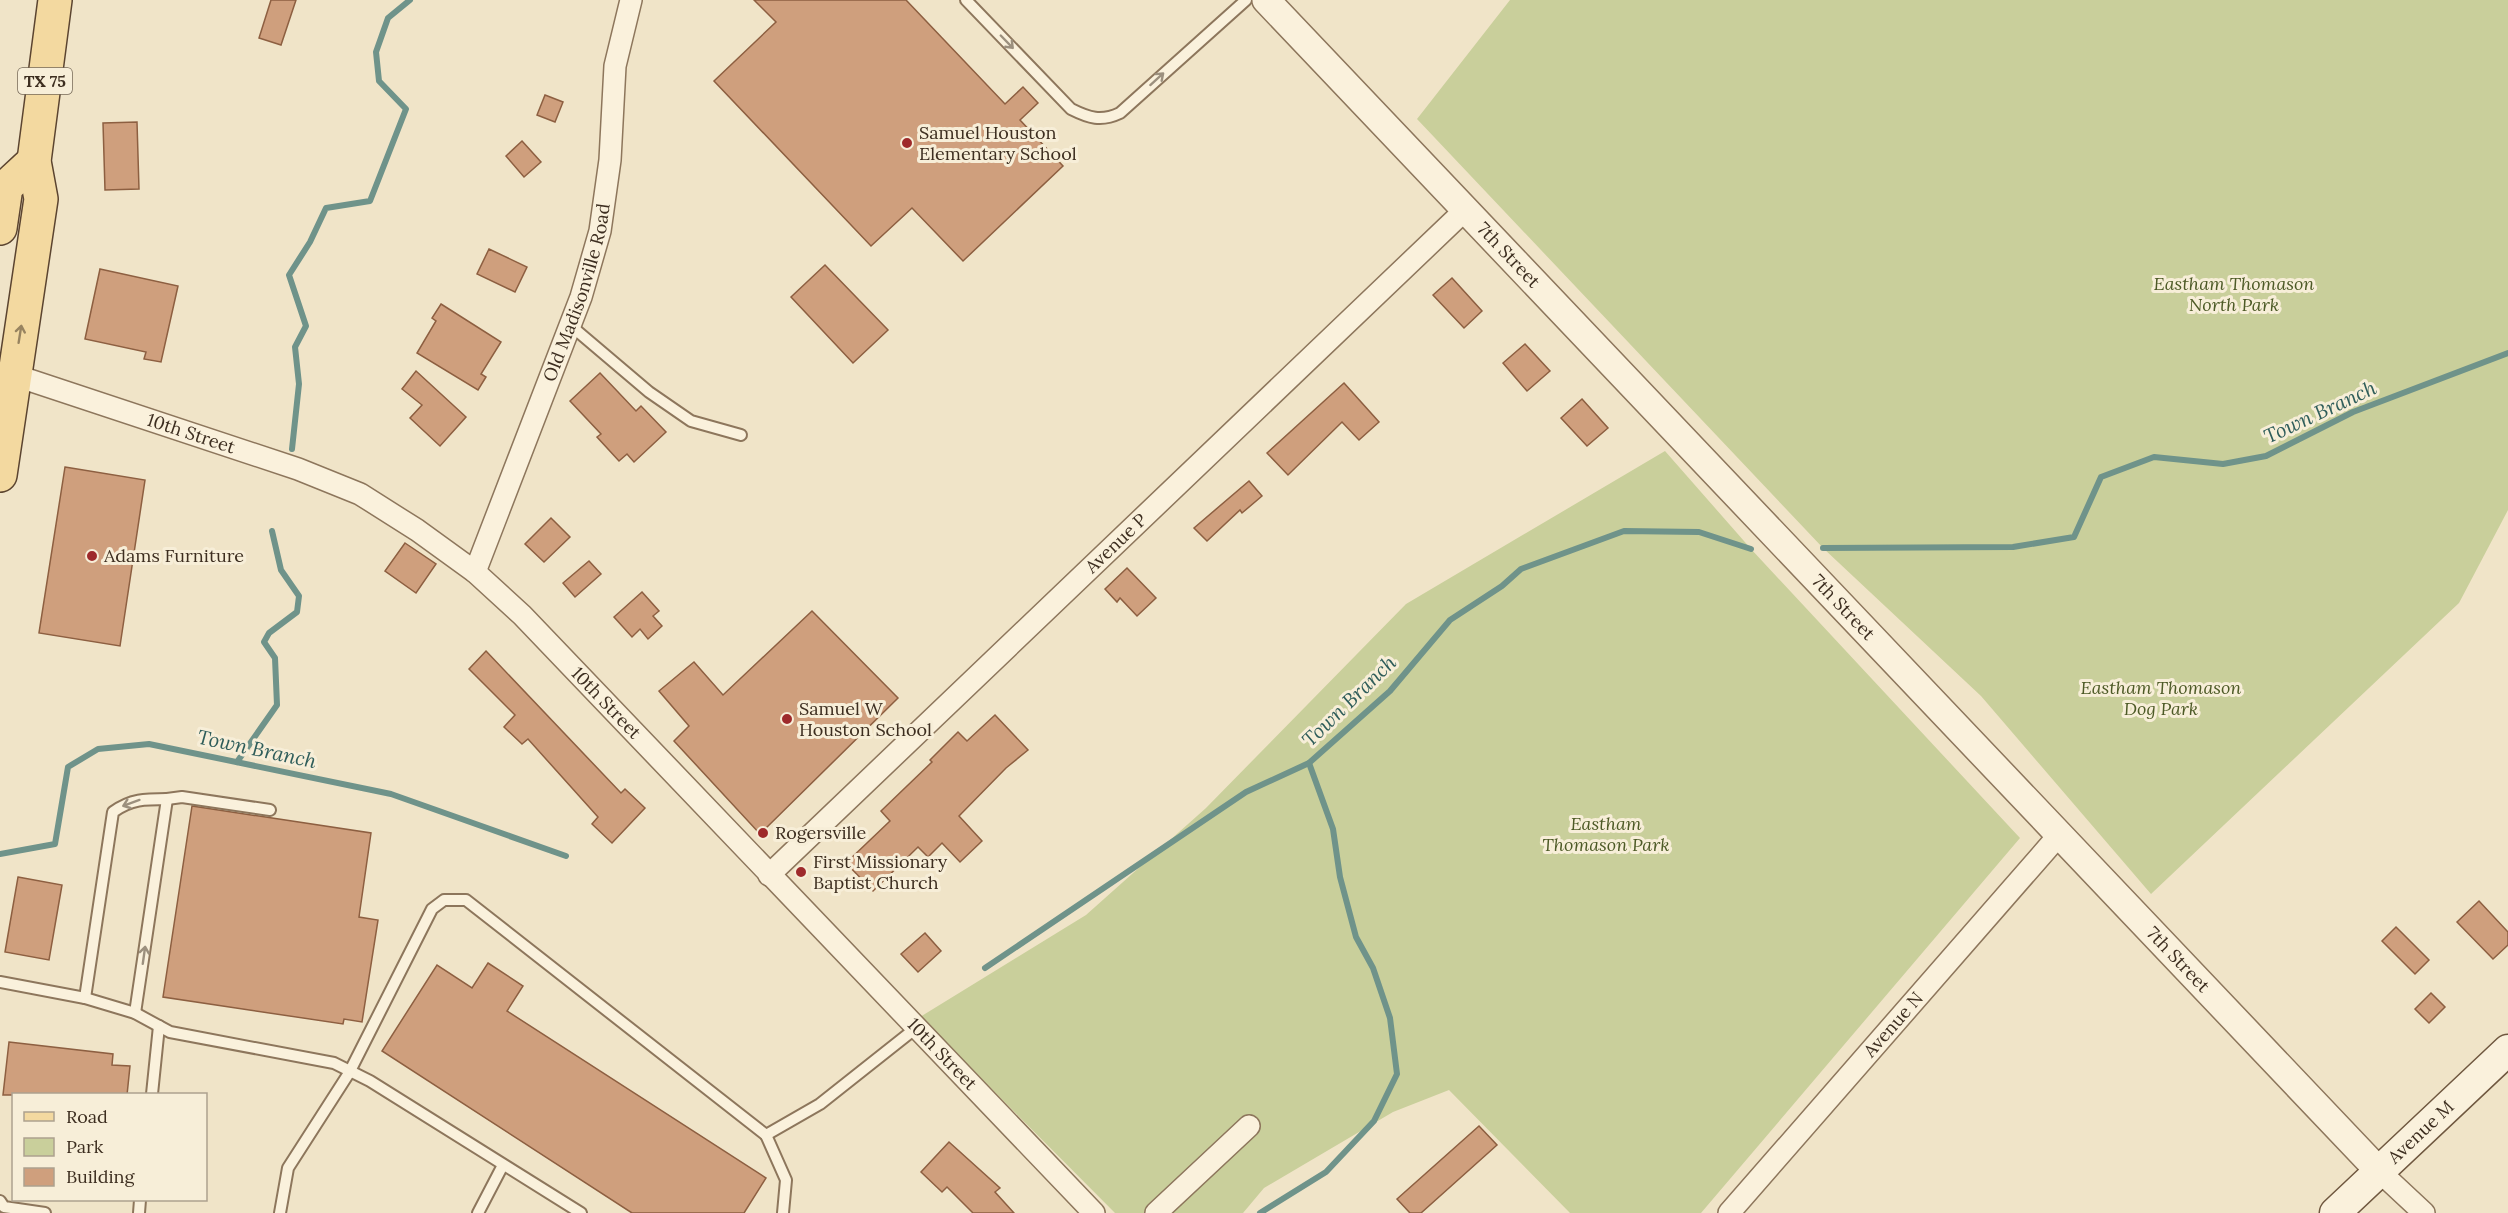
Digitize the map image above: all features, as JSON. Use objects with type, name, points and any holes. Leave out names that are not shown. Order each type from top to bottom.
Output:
[{"type":"main road","name":"TX 75","points":[[0,475],[7,372],[42,199],[34,161],[55,0]]},
{"type":"main road","points":[[0,228],[6,188],[34,161]]},
{"type":"main road","name":"Avenue M","points":[[2335,1213],[2508,1050]]},
{"type":"street","name":"Old Madisonville Road","points":[[475,572],[570,325],[600,231],[610,160],[615,66],[631,0]]},
{"type":"street","name":"7th Street","points":[[1266,0],[1464,211],[2379,1171],[2424,1213]]},
{"type":"street","name":"Avenue P","points":[[769,875],[1464,211]]},
{"type":"street","name":"10th Street","points":[[7,372],[298,469],[360,494],[417,530],[475,572],[522,615],[1094,1213]]},
{"type":"street","name":"Avenue N","points":[[1729,1213],[2059,835]]},
{"type":"street","points":[[1156,1213],[1249,1126]]},
{"type":"lane","points":[[966,0],[1071,109],[1088,118],[1106,119],[1120,113],[1246,0]]},
{"type":"lane","points":[[570,325],[649,392],[691,421],[741,435]]},
{"type":"lane","points":[[85,998],[113,812],[126,802],[182,797],[270,810]]},
{"type":"lane","points":[[135,1013],[167,799]]},
{"type":"lane","points":[[280,1213],[288,1168],[349,1072],[432,909],[444,900],[466,900],[766,1135],[786,1180],[783,1213]]},
{"type":"lane","points":[[0,982],[85,998],[135,1013],[171,1032],[334,1063],[370,1081],[581,1213]]},
{"type":"lane","points":[[152,1093],[159,1026]]},
{"type":"lane","points":[[766,1135],[820,1104],[916,1028]]},
{"type":"lane","points":[[478,1213],[503,1165]]},
{"type":"lane","points":[[0,1201],[4,1207],[45,1213]]},
{"type":"green space","points":[[1510,0],[2508,0],[2508,510],[2459,603],[2151,894],[1981,696],[1823,548],[1417,119]]},
{"type":"green space","name":"Eastham Thomason Park","points":[[1665,451],[1751,549],[2020,838],[1701,1213],[1570,1213],[1449,1090],[1393,1112],[1264,1188],[1243,1213],[1115,1213],[920,1017],[1086,915],[1206,808],[1406,604]]},
{"type":"building","points":[[271,0],[296,0],[281,45],[259,38]]},
{"type":"building","name":"Samuel Houston Elementary School","points":[[754,0],[906,0],[1005,104],[1023,87],[1038,103],[1020,120],[1063,166],[963,261],[912,208],[871,246],[714,81],[776,22]]},
{"type":"building","points":[[545,95],[563,102],[555,122],[537,115]]},
{"type":"building","points":[[137,122],[139,189],[105,190],[103,123]]},
{"type":"building","points":[[522,141],[541,162],[524,177],[506,156]]},
{"type":"building","points":[[489,249],[527,267],[515,292],[477,274]]},
{"type":"building","points":[[825,265],[888,330],[853,363],[791,297]]},
{"type":"building","points":[[100,269],[178,286],[161,362],[144,359],[146,352],[85,339]]},
{"type":"building","points":[[1452,278],[1482,311],[1464,328],[1433,295]]},
{"type":"building","points":[[441,304],[501,342],[481,374],[486,377],[478,390],[417,353],[436,321],[432,318]]},
{"type":"building","points":[[1525,344],[1550,371],[1527,391],[1503,363]]},
{"type":"building","points":[[416,371],[466,417],[440,446],[410,418],[422,405],[402,389]]},
{"type":"building","points":[[600,373],[636,411],[641,406],[666,432],[634,462],[627,454],[619,461],[597,437],[601,434],[570,401]]},
{"type":"building","points":[[1344,383],[1379,422],[1359,440],[1342,422],[1288,475],[1267,453]]},
{"type":"building","points":[[1582,399],[1608,428],[1587,446],[1561,418]]},
{"type":"building","name":"Adams Furniture","points":[[65,467],[145,480],[120,646],[39,633]]},
{"type":"building","points":[[1249,481],[1262,496],[1242,513],[1240,510],[1207,541],[1194,528]]},
{"type":"building","points":[[551,518],[570,537],[544,562],[525,544]]},
{"type":"building","points":[[405,543],[436,564],[416,593],[385,571]]},
{"type":"building","points":[[589,561],[601,574],[575,597],[563,583]]},
{"type":"building","points":[[1127,568],[1156,598],[1137,616],[1120,598],[1117,602],[1105,589]]},
{"type":"building","points":[[642,592],[659,611],[653,616],[662,626],[648,639],[640,629],[632,637],[614,617]]},
{"type":"building","name":"Samuel W Houston School","points":[[812,611],[898,698],[760,834],[674,741],[689,726],[659,691],[694,662],[723,695]]},
{"type":"building","points":[[486,651],[621,793],[625,789],[645,808],[612,843],[592,824],[598,817],[528,739],[522,744],[504,727],[515,715],[469,669]]},
{"type":"building","points":[[995,715],[1028,750],[1006,768],[959,816],[982,841],[960,862],[942,843],[928,857],[918,847],[873,891],[846,863],[890,821],[881,811],[932,762],[930,760],[958,732],[967,741]]},
{"type":"building","points":[[192,806],[371,833],[359,917],[378,920],[362,1022],[344,1019],[343,1024],[163,997]]},
{"type":"building","points":[[18,877],[62,885],[49,960],[5,952]]},
{"type":"building","points":[[2479,901],[2508,932],[2508,945],[2493,959],[2457,922]]},
{"type":"building","points":[[2396,927],[2429,960],[2415,974],[2382,941]]},
{"type":"building","points":[[925,933],[941,951],[918,972],[901,954]]},
{"type":"building","points":[[488,963],[523,986],[507,1011],[766,1178],[744,1213],[632,1213],[382,1051],[437,965],[472,988]]},
{"type":"building","points":[[2431,993],[2445,1007],[2429,1023],[2415,1009]]},
{"type":"building","points":[[9,1042],[113,1054],[112,1065],[130,1066],[127,1093],[12,1093],[12,1095],[3,1095]]},
{"type":"building","points":[[1479,1126],[1497,1145],[1421,1213],[1410,1213],[1397,1199]]},
{"type":"building","points":[[949,1142],[1000,1188],[995,1192],[1014,1213],[973,1213],[947,1187],[942,1192],[921,1172]]},
{"type":"waterway","points":[[292,449],[299,384],[295,347],[306,326],[289,275],[310,242],[326,208],[370,201],[406,109],[379,81],[376,52],[388,18],[410,0]]},
{"type":"waterway","name":"Town Branch","points":[[1823,548],[2013,547],[2074,537],[2101,477],[2154,457],[2223,464],[2266,456],[2353,412],[2508,353]]},
{"type":"waterway","points":[[237,762],[277,705],[275,658],[264,642],[269,633],[297,612],[299,596],[281,570],[272,531]]},
{"type":"waterway","name":"Town Branch","points":[[985,968],[1246,792],[1309,763],[1390,691],[1450,620],[1502,586],[1521,569],[1624,531],[1699,532],[1751,549]]},
{"type":"waterway","name":"Town Branch","points":[[0,854],[55,844],[68,767],[98,749],[149,744],[391,794],[566,856]]},
{"type":"waterway","points":[[1260,1213],[1326,1172],[1374,1121],[1397,1074],[1390,1018],[1373,968],[1356,937],[1340,877],[1333,829],[1309,763]]},
{"type":"place","name":"Samuel Houston Elementary School","points":[[907,143]]},
{"type":"place","name":"Adams Furniture","points":[[92,556]]},
{"type":"place","name":"Samuel W Houston School","points":[[787,719]]},
{"type":"place","name":"Rogersville","points":[[763,833]]},
{"type":"place","name":"First Missionary Baptist Church","points":[[801,872]]},
{"type":"park label","name":"Eastham Thomason North Park","points":[[2234,294]]},
{"type":"park label","name":"Eastham Thomason Dog Park","points":[[2161,698]]}]
